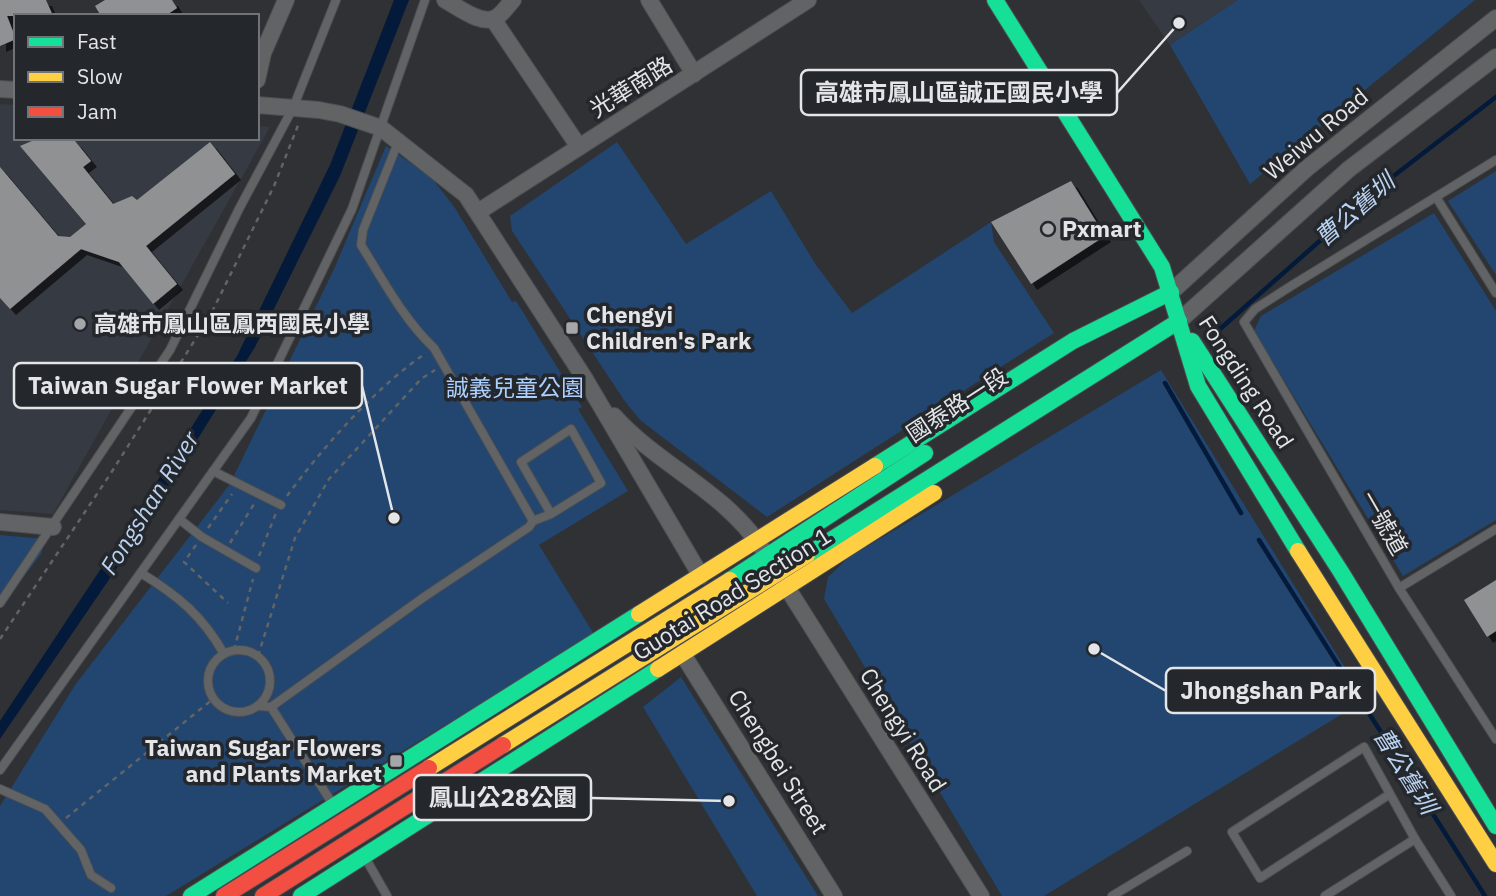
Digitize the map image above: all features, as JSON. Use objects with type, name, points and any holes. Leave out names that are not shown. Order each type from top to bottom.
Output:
[{"type":"street","points":[[259,71],[263,53],[286,0]]},
{"type":"street","points":[[445,0],[483,20],[493,19],[513,0]]},
{"type":"street","points":[[649,0],[694,74]]},
{"type":"street","points":[[995,0],[1157,258],[1179,321]]},
{"type":"street","name":"光華南路","points":[[478,212],[694,74],[800,2]]},
{"type":"street","name":"Weiwu Road","points":[[1171,292],[1306,169],[1496,18]]},
{"type":"street","points":[[493,19],[579,147]]},
{"type":"street","name":"Weiwu Road","points":[[1179,321],[1349,169],[1496,57]]},
{"type":"street","points":[[259,105],[319,110],[381,128],[466,195],[585,379],[701,576]]},
{"type":"street","name":"Guotai Road Section 1","points":[[191,896],[1073,341],[1171,292]]},
{"type":"street","name":"國泰路一段","points":[[768,556],[1171,292]]},
{"type":"street","name":"Guotai Road Section 1","points":[[301,896],[1149,355],[1179,321]]},
{"type":"street","name":"國泰路一段","points":[[778,573],[1179,321]]},
{"type":"street","name":"Fongding Road","points":[[1179,321],[1341,572],[1496,826]]},
{"type":"street","name":"Fongding Road","points":[[1179,321],[1198,386],[1320,587],[1496,864]]},
{"type":"street","name":"Chengyi Road","points":[[585,379],[625,428],[731,511],[757,541],[981,896]]},
{"type":"street","name":"Guotai Road Section 1","points":[[837,490],[846,504]]},
{"type":"street","points":[[0,522],[53,527]]},
{"type":"street","name":"Guotai Road Section 1","points":[[224,896],[768,556]]},
{"type":"street","name":"Guotai Road Section 1","points":[[263,896],[778,573]]},
{"type":"street","name":"Chengbei Street","points":[[682,653],[834,896]]},
{"type":"lane","points":[[0,603],[170,350],[239,209],[293,108],[336,0]]},
{"type":"lane","points":[[0,770],[251,418],[352,209],[425,0]]},
{"type":"lane","points":[[399,140],[363,230],[361,245],[401,306],[434,348],[533,521]]},
{"type":"lane","points":[[1496,160],[1436,197],[1496,293]]},
{"type":"lane","name":"一號道","points":[[1436,197],[1264,303],[1244,322],[1399,588],[1496,740]]},
{"type":"lane","points":[[260,706],[270,688],[271,678],[268,668],[258,656],[244,650],[234,650],[216,660],[208,679],[213,699],[220,707],[240,713],[260,706],[271,707],[424,597],[529,527],[533,521],[551,514],[601,483],[571,429],[521,462],[551,514]]},
{"type":"lane","points":[[213,471],[281,506]]},
{"type":"lane","points":[[179,519],[225,551],[256,568]]},
{"type":"lane","points":[[1399,588],[1496,529]]},
{"type":"lane","points":[[141,573],[176,594],[211,630],[224,654]]},
{"type":"lane","points":[[271,707],[335,807],[387,896]]},
{"type":"lane","points":[[1390,794],[1260,878],[1232,832],[1364,747],[1447,894]]},
{"type":"lane","points":[[0,789],[45,809],[80,850],[91,875],[111,888]]},
{"type":"lane","points":[[1325,896],[1415,839]]},
{"type":"lane","points":[[1112,896],[1187,851]]},
{"type":"path","points":[[234,650],[261,550],[281,506],[307,469],[359,412],[413,362],[434,348]]},
{"type":"path","points":[[258,656],[295,538],[329,479],[421,379],[444,365]]},
{"type":"path","points":[[225,551],[260,495]]},
{"type":"path","points":[[59,824],[213,699]]},
{"type":"shaded area","points":[[1139,0],[1238,0],[1170,45]]},
{"type":"shaded area","name":"高雄市鳳山區鳳西國民小學","points":[[0,104],[14,105],[14,140],[259,140],[259,126],[270,127],[53,514],[0,510]]},
{"type":"green space","points":[[1238,0],[1475,0],[1250,184],[1170,45]]},
{"type":"green space","points":[[617,142],[686,244],[771,191],[816,265],[852,313],[991,222],[994,242],[1054,333],[767,517],[640,420],[512,231],[510,216]]},
{"type":"green space","name":"誠義兒童公園","points":[[386,146],[431,177],[455,208],[512,302],[516,301],[582,407],[578,409],[628,491],[539,545],[594,634],[166,896],[0,896],[0,806],[75,685],[230,484],[335,267]]},
{"type":"green space","points":[[1496,171],[1496,275],[1448,201]]},
{"type":"green space","points":[[1434,213],[1496,311],[1496,520],[1403,576],[1254,331],[1261,316]]},
{"type":"green space","points":[[1161,370],[1365,700],[1044,896],[1002,896],[824,599],[828,577],[848,558]]},
{"type":"green space","points":[[0,535],[46,539],[41,554],[0,608]]},
{"type":"green space","points":[[681,677],[818,896],[757,896],[643,707]]},
{"type":"water","name":"Fongshan River","points":[[394,0],[409,0],[340,176],[255,347],[121,562],[0,739],[0,721],[237,356],[330,165]]},
{"type":"building","points":[[0,0],[46,0],[52,14],[7,16],[14,40],[0,46]]},
{"type":"building","points":[[105,0],[172,0],[177,8],[168,14],[100,14],[95,6]]},
{"type":"building","points":[[34,140],[75,141],[91,161],[83,167],[113,204],[132,196],[137,200],[210,142],[235,174],[146,246],[177,284],[153,304],[119,262],[81,249],[10,309],[0,298],[0,167],[58,236],[70,237],[86,224],[20,146]]},
{"type":"building","name":"Pxmart","points":[[1071,181],[1105,236],[1031,284],[991,222]]},
{"type":"building","points":[[1496,580],[1496,631],[1487,637],[1464,600]]},
{"type":"waterway","name":"曹公舊圳","points":[[1220,329],[1391,178],[1496,97]]},
{"type":"waterway","name":"曹公舊圳","points":[[1165,383],[1241,513]]},
{"type":"waterway","name":"曹公舊圳","points":[[1259,540],[1485,896]]},
{"type":"traffic: fast","points":[[995,0],[1162,267],[1198,386],[1298,551]]},
{"type":"traffic: fast","points":[[875,466],[1073,341],[1171,292]]},
{"type":"traffic: fast","points":[[807,555],[1179,321]]},
{"type":"traffic: fast","points":[[1192,341],[1341,572],[1496,826]]},
{"type":"traffic: fast","points":[[730,580],[925,453]]},
{"type":"traffic: fast","points":[[191,896],[639,614]]},
{"type":"traffic: fast","points":[[301,896],[658,669]]},
{"type":"traffic: slow","points":[[639,614],[875,466]]},
{"type":"traffic: slow","points":[[658,669],[934,493]]},
{"type":"traffic: slow","points":[[1298,551],[1496,864]]},
{"type":"traffic: slow","points":[[503,745],[807,555]]},
{"type":"traffic: slow","points":[[429,768],[730,580]]},
{"type":"traffic: jam","points":[[263,896],[503,745]]},
{"type":"traffic: jam","points":[[224,896],[429,768]]},
{"type":"place","name":"高雄市鳳山區誠正國民小學","points":[[1179,23]]},
{"type":"place","name":"Pxmart","points":[[1048,229]]},
{"type":"place","name":"高雄市鳳山區鳳西國民小學","points":[[80,324]]},
{"type":"place","name":"Chengyi Children's Park","points":[[572,328]]},
{"type":"place","name":"Taiwan Sugar Flower Market","points":[[394,518]]},
{"type":"place","name":"Jhongshan Park","points":[[1094,649]]},
{"type":"place","name":"Taiwan Sugar Flowers and Plants Market","points":[[396,761]]},
{"type":"place","name":"鳳山公28公園","points":[[729,801]]}]
